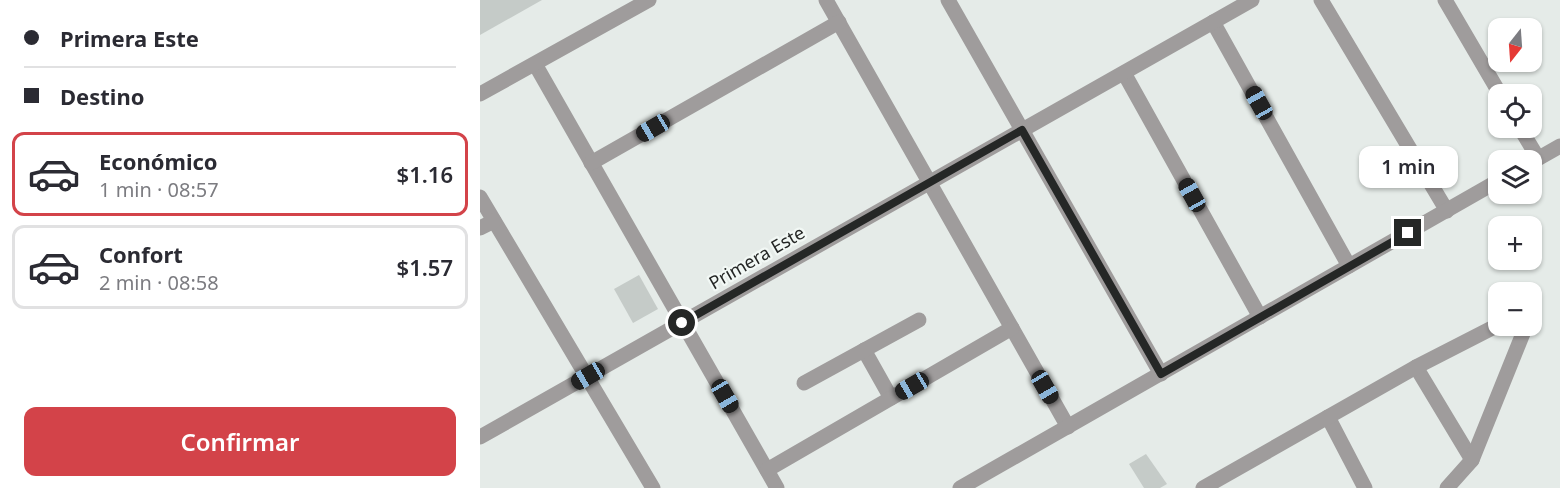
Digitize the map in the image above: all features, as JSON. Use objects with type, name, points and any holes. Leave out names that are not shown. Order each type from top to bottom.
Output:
[{"type":"street","points":[[480,94],[649,0]]},
{"type":"street","points":[[826,0],[1068,427]]},
{"type":"street","points":[[948,0],[1161,374]]},
{"type":"street","name":"Primera Este","points":[[480,437],[1252,0]]},
{"type":"street","points":[[1321,0],[1447,211]]},
{"type":"street","points":[[1445,0],[1494,84]]},
{"type":"street","points":[[591,163],[838,22]]},
{"type":"street","points":[[1214,22],[1349,266]]},
{"type":"street","points":[[535,64],[777,488]]},
{"type":"street","points":[[1124,73],[1260,317]]},
{"type":"street","points":[[1542,156],[1560,146]]},
{"type":"street","points":[[960,488],[1488,187]]},
{"type":"street","points":[[480,197],[653,488]]},
{"type":"street","points":[[480,228],[494,220]]},
{"type":"street","points":[[804,383],[919,320]]},
{"type":"street","points":[[767,470],[1012,328]]},
{"type":"street","points":[[1203,488],[1222,483],[1328,417],[1416,367],[1488,330]]},
{"type":"street","points":[[1447,488],[1472,460],[1522,336]]},
{"type":"street","points":[[864,350],[891,398]]},
{"type":"street","points":[[1416,367],[1472,460]]},
{"type":"street","points":[[1328,417],[1365,488]]},
{"type":"building","points":[[480,0],[542,0],[480,35]]},
{"type":"building","points":[[639,275],[658,309],[633,323],[614,289]]},
{"type":"building","points":[[1146,454],[1167,484],[1160,488],[1144,488],[1129,464]]},
{"type":"route","points":[[682,323],[1022,130],[1161,374],[1408,233]]}]
